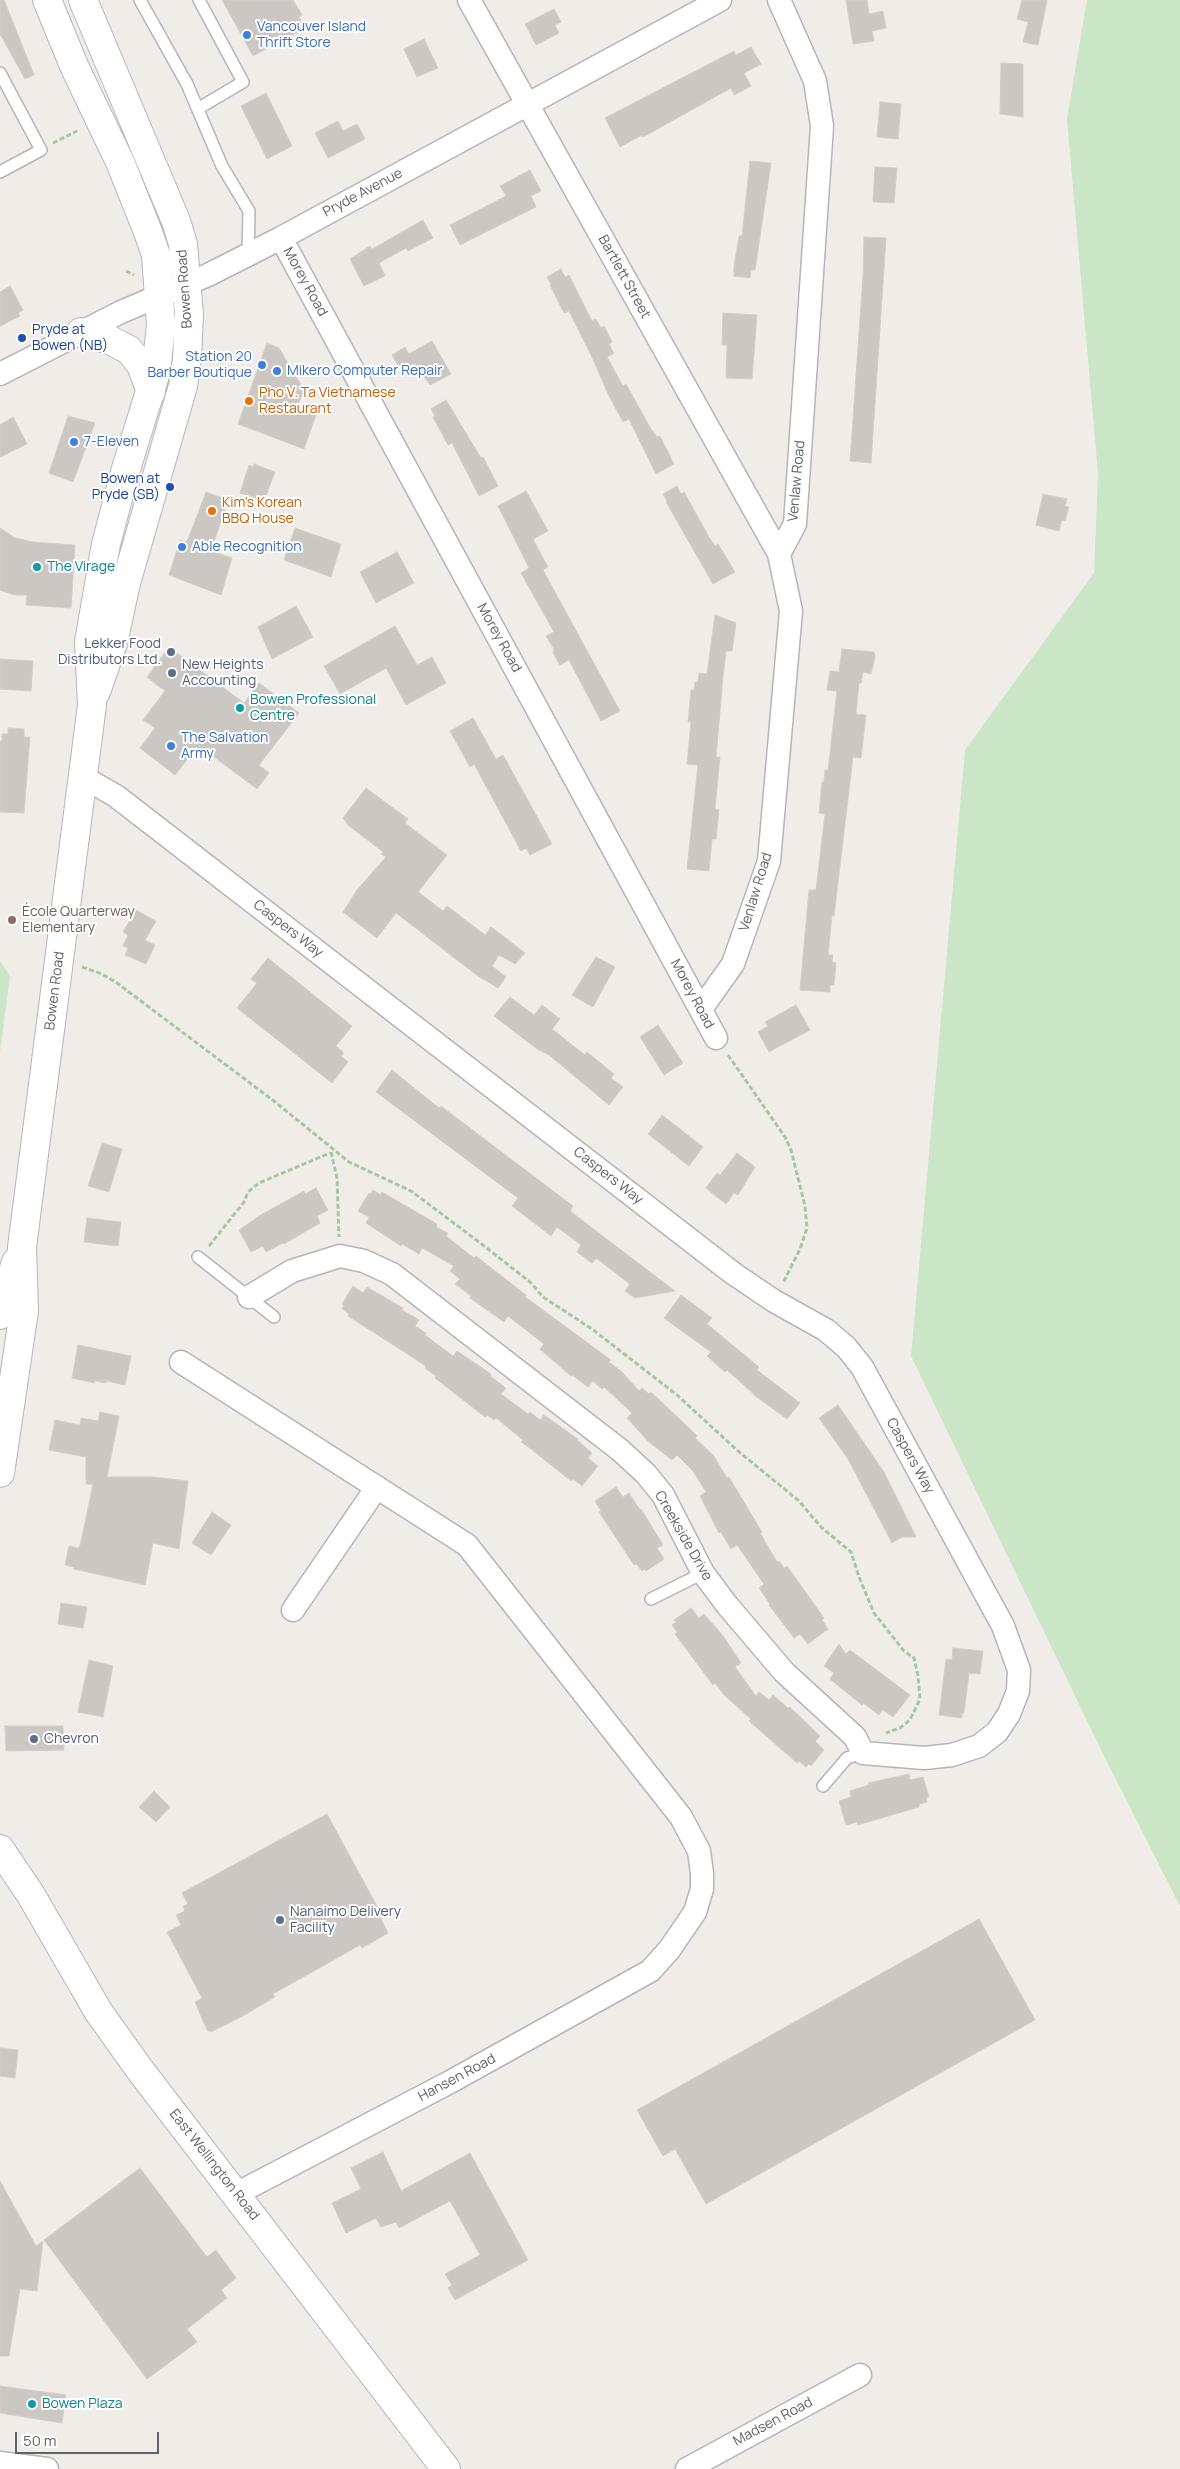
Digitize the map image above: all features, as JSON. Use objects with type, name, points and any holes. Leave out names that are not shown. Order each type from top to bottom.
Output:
[{"type":"main road","name":"Bowen Road","points":[[62,3],[176,221],[183,244],[188,284],[189,324],[183,386],[126,583],[113,643],[92,705]]},
{"type":"main road","name":"Bowen Road","points":[[0,1472],[24,1311],[22,1247],[92,705],[89,642],[96,595],[125,472],[152,392],[161,325],[156,256],[120,162],[75,68],[62,3]]},
{"type":"main road","points":[[81,332],[110,340],[129,350],[142,365],[152,392]]},
{"type":"main road","name":"Bowen Road","points":[[0,1315],[22,1247]]},
{"type":"main road","name":"East Wellington Road","points":[[0,1849],[31,1895],[98,2011],[140,2070],[446,2469]]},
{"type":"main road","points":[[0,1886],[31,1895]]},
{"type":"street","name":"Bartlett Street","points":[[469,0],[779,554]]},
{"type":"street","name":"Pryde Avenue","points":[[0,374],[81,332],[188,284],[281,238],[720,0]]},
{"type":"street","name":"Venlaw Road","points":[[701,1009],[733,964],[769,861],[791,611],[779,554],[795,524],[822,126],[815,81],[779,0]]},
{"type":"street","name":"Morey Road","points":[[281,238],[716,1038]]},
{"type":"street","name":"Caspers Way","points":[[83,777],[116,796],[734,1274],[774,1301],[826,1330],[846,1347],[862,1367],[1003,1626],[1019,1670],[1018,1691],[1009,1714],[997,1732],[979,1746],[952,1755],[924,1758],[863,1753]]},
{"type":"street","name":"Creekside Drive","points":[[249,1297],[292,1270],[340,1256],[364,1261],[392,1274],[620,1450],[646,1474],[662,1495],[703,1573],[767,1654],[855,1737],[863,1753]]},
{"type":"street","name":"Hansen Road","points":[[181,1362],[467,1545],[681,1818],[698,1852],[702,1889],[695,1912],[669,1950],[641,1978],[442,2086],[236,2194]]},
{"type":"street","points":[[294,1610],[377,1487]]},
{"type":"street","name":"Madsen Road","points":[[686,2469],[860,2375]]},
{"type":"street","points":[[0,2463],[47,2469]]},
{"type":"lane","points":[[140,0],[199,108],[222,166],[249,211],[248,254]]},
{"type":"lane","points":[[199,0],[244,82],[199,108]]},
{"type":"lane","points":[[0,74],[41,150],[0,172]]},
{"type":"lane","points":[[198,1257],[274,1316]]},
{"type":"lane","points":[[651,1599],[703,1573]]},
{"type":"lane","points":[[823,1786],[848,1758],[863,1753]]},
{"type":"path","points":[[41,150],[77,131]]},
{"type":"path","points":[[126,271],[135,276]]},
{"type":"path","points":[[82,968],[102,974],[117,983],[274,1102],[349,1162],[411,1192],[505,1262],[530,1282],[543,1297],[592,1329],[677,1395],[738,1451],[799,1501],[821,1528],[851,1552],[874,1613],[904,1651],[914,1658],[920,1699],[910,1720],[900,1728],[872,1736],[863,1753]]},
{"type":"path","points":[[716,1038],[785,1137],[791,1150],[805,1206],[806,1228],[800,1249],[782,1289]]},
{"type":"path","points":[[215,1240],[244,1202],[248,1192],[259,1183],[330,1154],[333,1150]]},
{"type":"path","points":[[330,1154],[337,1178],[340,1256]]},
{"type":"green space","points":[[1087,0],[1180,0],[1180,1906],[1104,1756],[911,1356],[965,750],[1094,573],[1098,474],[1067,119]]},
{"type":"green space","points":[[0,961],[10,976],[0,1052]]},
{"type":"building","points":[[0,0],[4,0],[34,75],[25,79],[0,34]]},
{"type":"building","points":[[222,0],[293,0],[302,15],[299,17],[305,28],[253,56]]},
{"type":"building","points":[[846,0],[867,0],[869,14],[883,11],[886,28],[872,31],[874,41],[853,44]]},
{"type":"building","points":[[1022,0],[1047,0],[1038,45],[1023,42],[1028,22],[1017,19]]},
{"type":"building","points":[[554,9],[561,22],[555,25],[559,33],[536,45],[525,24]]},
{"type":"building","points":[[424,39],[438,68],[417,77],[404,49]]},
{"type":"building","points":[[751,47],[761,64],[744,73],[751,86],[734,95],[731,88],[643,137],[642,135],[620,147],[605,118],[734,51],[736,55]]},
{"type":"building","points":[[1001,63],[1023,64],[1023,117],[1000,114]]},
{"type":"building","points":[[266,93],[292,146],[267,159],[241,106]]},
{"type":"building","points":[[880,102],[901,104],[898,139],[877,137]]},
{"type":"building","points":[[338,121],[343,131],[357,124],[365,139],[328,158],[315,133]]},
{"type":"building","points":[[750,161],[771,163],[755,270],[751,270],[750,278],[734,276],[734,267],[739,236],[742,236]]},
{"type":"building","points":[[875,167],[897,168],[894,203],[873,202]]},
{"type":"building","points":[[530,170],[541,191],[531,196],[536,207],[460,245],[450,225],[506,196],[500,186]]},
{"type":"building","points":[[423,220],[433,238],[408,251],[406,248],[379,263],[385,276],[364,286],[350,259],[370,246],[372,249]]},
{"type":"building","points":[[864,237],[886,238],[871,463],[850,461]]},
{"type":"building","points":[[561,269],[565,277],[569,275],[592,321],[596,319],[601,328],[604,326],[612,342],[609,344],[614,353],[607,357],[623,386],[626,384],[651,429],[657,437],[660,436],[674,464],[656,474],[629,419],[623,422],[608,394],[569,311],[564,313],[550,285],[547,277]]},
{"type":"building","points":[[10,286],[23,310],[18,313],[20,316],[0,326],[0,292]]},
{"type":"building","points":[[723,313],[757,315],[752,379],[726,378],[727,345],[722,345]]},
{"type":"building","points":[[432,341],[451,374],[430,385],[414,363],[401,370],[392,355],[405,347],[409,354]]},
{"type":"building","points":[[267,343],[279,348],[304,390],[298,405],[317,412],[304,449],[238,424]]},
{"type":"building","points":[[446,400],[481,458],[483,457],[498,486],[479,496],[452,443],[448,445],[433,417],[435,416],[431,409]]},
{"type":"building","name":"7-Eleven","points":[[68,416],[95,423],[73,482],[49,473]]},
{"type":"building","points":[[13,417],[27,444],[0,457],[0,425]]},
{"type":"building","points":[[254,464],[275,472],[264,501],[240,493],[249,465],[253,467]]},
{"type":"building","points":[[677,486],[681,494],[684,492],[710,539],[715,546],[718,544],[735,572],[713,584],[663,494]]},
{"type":"building","points":[[526,491],[548,531],[533,539],[548,567],[543,570],[620,711],[601,721],[569,660],[560,665],[553,653],[554,649],[546,636],[554,632],[521,573],[529,568],[498,506]]},
{"type":"building","points":[[206,492],[228,500],[211,551],[232,558],[221,595],[169,575],[180,540],[187,542]]},
{"type":"building","points":[[1043,494],[1067,499],[1065,506],[1069,507],[1065,521],[1062,520],[1059,531],[1036,525]]},
{"type":"building","name":"The Virage","points":[[0,528],[15,538],[33,542],[75,545],[71,608],[26,605],[27,595],[14,595],[0,590]]},
{"type":"building","points":[[295,528],[341,544],[331,577],[284,560]]},
{"type":"building","points":[[397,552],[414,583],[376,603],[360,572]]},
{"type":"building","points":[[296,606],[313,637],[272,659],[258,627]]},
{"type":"building","points":[[715,615],[736,623],[732,651],[726,651],[723,677],[716,757],[720,757],[715,809],[719,810],[716,839],[712,839],[709,871],[687,869],[698,765],[687,764],[691,722],[688,722],[691,690],[694,690],[695,682],[698,682],[699,673],[707,674]]},
{"type":"building","points":[[395,626],[417,665],[432,657],[446,683],[406,705],[386,668],[340,694],[324,666]]},
{"type":"building","points":[[169,647],[244,703],[259,683],[299,713],[259,765],[269,773],[257,789],[202,748],[194,759],[190,756],[175,775],[140,748],[155,728],[143,720],[165,691],[147,677]]},
{"type":"building","points":[[842,649],[874,652],[875,657],[871,674],[863,672],[861,683],[859,683],[856,714],[866,715],[861,758],[853,757],[834,916],[832,915],[828,955],[833,955],[832,962],[836,963],[834,985],[830,985],[830,992],[800,990],[809,890],[816,890],[825,814],[819,813],[822,782],[824,782],[825,770],[828,770],[837,691],[827,690],[830,671],[839,672]]},
{"type":"building","points":[[0,659],[33,661],[31,691],[0,689]]},
{"type":"building","points":[[473,718],[496,759],[503,755],[552,844],[530,855],[526,848],[521,851],[474,764],[470,767],[450,731]]},
{"type":"building","points":[[8,728],[24,729],[24,737],[30,737],[24,813],[0,812],[0,741],[2,741],[2,734],[8,734]]},
{"type":"building","points":[[366,788],[408,819],[405,823],[447,855],[418,892],[443,911],[447,906],[485,935],[491,927],[525,953],[515,964],[499,955],[492,966],[506,977],[498,988],[478,976],[396,913],[377,938],[343,912],[357,890],[386,857],[381,854],[383,852],[348,825],[343,818]]},
{"type":"building","points":[[136,910],[156,921],[145,940],[155,945],[146,964],[125,955],[128,948],[123,946],[128,935],[123,932]]},
{"type":"building","points":[[596,957],[615,967],[593,1007],[572,995]]},
{"type":"building","points":[[268,958],[352,1026],[336,1046],[344,1053],[341,1056],[348,1062],[332,1083],[237,1008],[257,983],[251,979]]},
{"type":"building","points":[[510,997],[534,1015],[542,1005],[560,1019],[552,1029],[585,1055],[587,1052],[614,1074],[611,1078],[623,1087],[609,1105],[549,1055],[537,1049],[494,1016]]},
{"type":"building","points":[[796,1005],[810,1030],[769,1052],[758,1032],[768,1026],[765,1022]]},
{"type":"building","points":[[658,1025],[683,1063],[664,1075],[640,1037]]},
{"type":"building","points":[[392,1070],[439,1108],[441,1106],[573,1206],[570,1211],[675,1291],[635,1298],[625,1291],[630,1284],[596,1258],[592,1263],[577,1252],[581,1245],[557,1227],[551,1236],[512,1206],[518,1198],[376,1092]]},
{"type":"building","points":[[662,1115],[703,1147],[689,1166],[648,1134]]},
{"type":"building","points":[[102,1143],[122,1149],[109,1192],[88,1186]]},
{"type":"building","points":[[737,1153],[755,1167],[738,1195],[734,1193],[726,1204],[706,1188],[717,1173],[720,1175]]},
{"type":"building","points":[[316,1188],[328,1210],[317,1216],[320,1223],[266,1252],[263,1246],[251,1252],[239,1230],[259,1216],[304,1191],[305,1194]]},
{"type":"building","points":[[373,1190],[381,1195],[382,1192],[437,1224],[436,1227],[448,1233],[446,1236],[474,1258],[476,1256],[526,1295],[525,1297],[611,1360],[609,1362],[622,1372],[639,1391],[642,1388],[649,1394],[651,1392],[688,1427],[697,1436],[695,1438],[713,1455],[727,1478],[729,1477],[762,1532],[760,1533],[777,1562],[779,1561],[784,1568],[787,1566],[824,1618],[822,1620],[828,1629],[808,1644],[800,1634],[794,1638],[769,1605],[759,1588],[764,1584],[737,1545],[731,1549],[721,1532],[719,1533],[700,1496],[706,1492],[693,1471],[677,1455],[672,1460],[648,1441],[627,1418],[632,1413],[604,1387],[602,1389],[593,1381],[588,1387],[571,1376],[540,1349],[544,1344],[508,1316],[504,1322],[470,1298],[471,1296],[455,1284],[460,1279],[450,1271],[454,1266],[422,1248],[419,1254],[402,1244],[401,1246],[366,1223],[369,1217],[358,1211],[369,1193],[371,1194]]},
{"type":"building","points":[[87,1218],[121,1222],[118,1246],[84,1242]]},
{"type":"building","points":[[353,1286],[363,1293],[367,1287],[403,1308],[402,1310],[419,1320],[415,1326],[453,1356],[457,1351],[491,1374],[490,1376],[506,1388],[501,1394],[528,1414],[530,1412],[540,1420],[544,1415],[578,1439],[592,1453],[588,1458],[598,1466],[582,1486],[573,1479],[571,1481],[521,1442],[523,1440],[496,1418],[494,1420],[487,1415],[485,1417],[435,1378],[436,1376],[425,1368],[426,1366],[348,1316],[349,1314],[342,1309],[344,1305],[342,1304]]},
{"type":"building","points":[[681,1295],[712,1318],[707,1324],[759,1367],[757,1370],[800,1403],[787,1419],[757,1397],[727,1370],[725,1372],[707,1356],[711,1352],[664,1318]]},
{"type":"building","points":[[78,1345],[131,1356],[125,1385],[107,1381],[106,1383],[95,1381],[94,1383],[72,1378]]},
{"type":"building","points":[[838,1405],[884,1472],[916,1537],[902,1537],[892,1543],[848,1459],[819,1418]]},
{"type":"building","points":[[100,1412],[119,1416],[107,1477],[153,1477],[188,1481],[179,1549],[153,1543],[145,1585],[74,1569],[74,1567],[65,1565],[69,1546],[78,1548],[80,1546],[93,1484],[86,1484],[86,1457],[49,1450],[55,1420],[80,1425],[81,1418],[98,1421]]},
{"type":"building","points":[[616,1487],[623,1497],[629,1493],[663,1545],[657,1548],[664,1559],[646,1571],[645,1569],[642,1571],[636,1564],[634,1565],[599,1512],[601,1511],[595,1501]]},
{"type":"building","points":[[212,1512],[231,1525],[211,1555],[192,1543]]},
{"type":"building","points":[[61,1603],[87,1607],[83,1628],[58,1624]]},
{"type":"building","points":[[691,1608],[699,1618],[704,1614],[724,1637],[741,1663],[735,1667],[756,1696],[759,1692],[769,1700],[773,1695],[788,1708],[790,1707],[820,1736],[815,1741],[824,1750],[811,1766],[809,1764],[806,1767],[799,1761],[797,1763],[749,1721],[751,1719],[724,1695],[715,1683],[713,1685],[675,1634],[677,1632],[672,1625],[676,1622],[674,1620]]},
{"type":"building","points":[[839,1644],[846,1654],[850,1650],[910,1695],[893,1717],[883,1710],[879,1715],[863,1703],[862,1705],[830,1679],[834,1673],[824,1666]]},
{"type":"building","points":[[953,1648],[983,1651],[980,1674],[969,1673],[962,1718],[939,1715],[946,1659],[952,1660]]},
{"type":"building","points":[[89,1660],[113,1666],[103,1717],[78,1712]]},
{"type":"building","points":[[5,1726],[63,1726],[64,1750],[6,1751]]},
{"type":"building","points":[[909,1774],[910,1780],[923,1777],[929,1797],[926,1798],[927,1802],[919,1804],[919,1807],[858,1825],[857,1822],[846,1825],[839,1801],[851,1797],[850,1791],[869,1785],[868,1783]]},
{"type":"building","points":[[154,1791],[170,1807],[156,1822],[139,1807]]},
{"type":"building","name":"Nanaimo Delivery Facility","points":[[327,1814],[378,1908],[376,1909],[388,1933],[362,1948],[360,1945],[273,1994],[275,1997],[241,2017],[211,2032],[207,2030],[195,2002],[202,1998],[167,1932],[181,1925],[176,1915],[185,1911],[183,1906],[188,1904],[182,1893]]},
{"type":"building","points":[[979,1919],[1035,2020],[706,2204],[675,2149],[663,2156],[637,2110]]},
{"type":"building","points":[[0,2048],[18,2050],[15,2078],[0,2076]]},
{"type":"building","points":[[383,2152],[401,2191],[470,2153],[528,2260],[455,2300],[448,2288],[452,2285],[445,2274],[480,2255],[450,2201],[399,2228],[396,2222],[381,2227],[376,2218],[346,2233],[332,2203],[361,2189],[351,2168]]},
{"type":"building","points":[[140,2168],[207,2257],[216,2250],[236,2278],[221,2290],[227,2298],[187,2329],[197,2342],[147,2379],[44,2240]]},
{"type":"building","points":[[0,2181],[36,2246],[43,2241],[37,2291],[20,2289],[9,2356],[0,2356]]},
{"type":"building","name":"Bowen Plaza","points":[[0,2386],[66,2395],[62,2423],[0,2413]]},
{"type":"place","name":"Vancouver Island Thrift Store","points":[[247,35]]},
{"type":"place","name":"Pryde at Bowen (NB)","points":[[22,338]]},
{"type":"place","name":"Station 20 Barber Boutique","points":[[262,365]]},
{"type":"place","name":"Mikero Computer Repair","points":[[277,371]]},
{"type":"place","name":"Pho V. Ta Vietnamese Restaurant","points":[[249,401]]},
{"type":"place","name":"7-Eleven","points":[[74,442]]},
{"type":"place","name":"Bowen at Pryde (SB)","points":[[170,487]]},
{"type":"place","name":"Kim's Korean BBQ House","points":[[212,511]]},
{"type":"place","name":"Able Recognition","points":[[182,547]]},
{"type":"place","name":"The Virage","points":[[37,567]]},
{"type":"place","name":"Lekker Food Distributors Ltd.","points":[[171,652]]},
{"type":"place","name":"New Heights Accounting","points":[[172,673]]},
{"type":"place","name":"Bowen Professional Centre","points":[[240,708]]},
{"type":"place","name":"The Salvation Army","points":[[171,746]]},
{"type":"place","name":"École Quarterway Elementary","points":[[12,920]]},
{"type":"place","name":"Chevron","points":[[34,1739]]},
{"type":"place","name":"Nanaimo Delivery Facility","points":[[280,1920]]},
{"type":"place","name":"Bowen Plaza","points":[[32,2404]]}]
